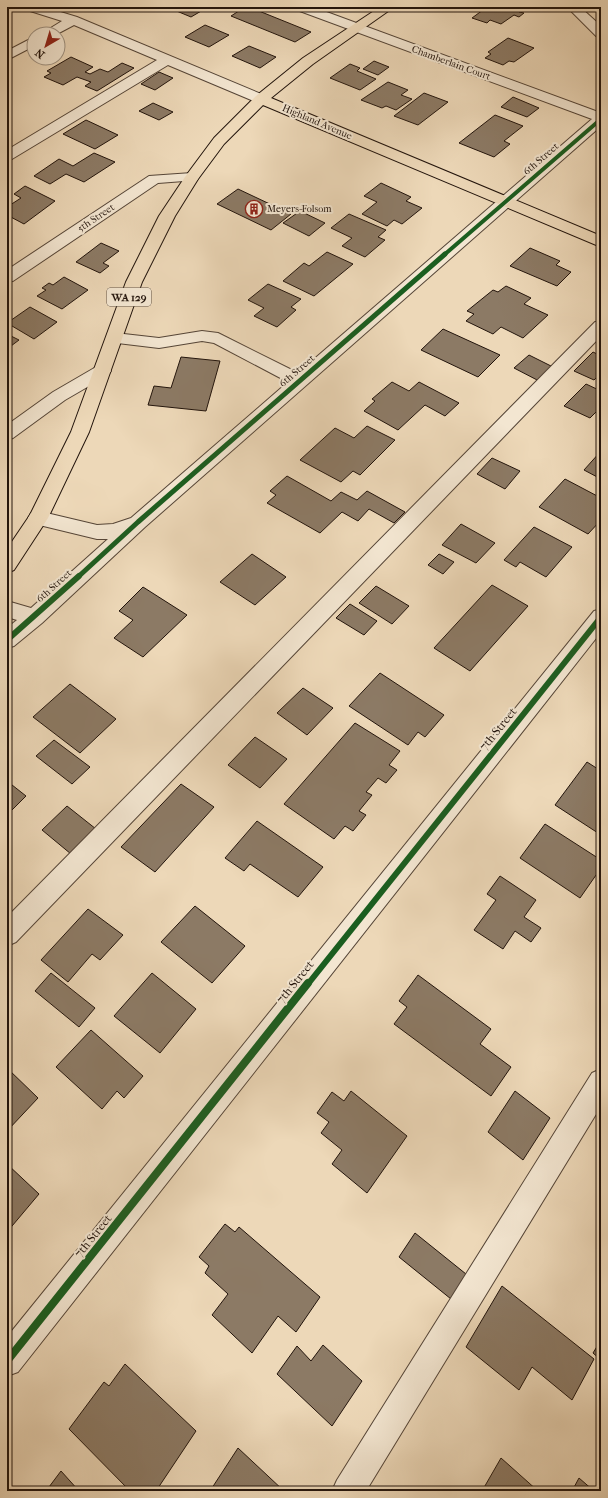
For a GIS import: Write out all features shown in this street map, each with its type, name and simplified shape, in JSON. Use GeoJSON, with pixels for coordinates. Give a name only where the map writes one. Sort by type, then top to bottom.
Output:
{"type":"FeatureCollection","features":[{"type":"Feature","properties":{"kind":"main road","name":"WA 129"},"geometry":{"type":"LineString","coordinates":[[7,565],[38,518],[80,432],[134,282],[167,216],[192,177],[219,141],[261,99],[308,61],[388,7]]}},
{"type":"Feature","properties":{"kind":"main road","name":"Highland Avenue"},"geometry":{"type":"LineString","coordinates":[[261,99],[601,242]]}},
{"type":"Feature","properties":{"kind":"street","name":"Highland Avenue"},"geometry":{"type":"LineString","coordinates":[[30,7],[72,20],[261,99]]}},
{"type":"Feature","properties":{"kind":"street","name":"Chamberlain Court"},"geometry":{"type":"LineString","coordinates":[[301,7],[601,119]]}},
{"type":"Feature","properties":{"kind":"street"},"geometry":{"type":"LineString","coordinates":[[573,7],[593,18],[601,33]]}},
{"type":"Feature","properties":{"kind":"street"},"geometry":{"type":"LineString","coordinates":[[61,26],[72,20]]}},
{"type":"Feature","properties":{"kind":"street"},"geometry":{"type":"LineString","coordinates":[[7,56],[26,45]]}},
{"type":"Feature","properties":{"kind":"street"},"geometry":{"type":"LineString","coordinates":[[7,156],[167,60]]}},
{"type":"Feature","properties":{"kind":"street","name":"6th Street"},"geometry":{"type":"LineString","coordinates":[[7,640],[35,617],[138,522],[601,119]]}},
{"type":"Feature","properties":{"kind":"street","name":"5th Street"},"geometry":{"type":"LineString","coordinates":[[7,277],[154,179],[192,177]]}},
{"type":"Feature","properties":{"kind":"street"},"geometry":{"type":"LineString","coordinates":[[7,934],[601,326]]}},
{"type":"Feature","properties":{"kind":"street"},"geometry":{"type":"LineString","coordinates":[[114,338],[159,343],[202,336],[218,338],[300,381]]}},
{"type":"Feature","properties":{"kind":"street"},"geometry":{"type":"LineString","coordinates":[[7,434],[59,396],[102,371]]}},
{"type":"Feature","properties":{"kind":"street","name":"6th Street"},"geometry":{"type":"LineString","coordinates":[[38,518],[97,532],[114,531],[138,522]]}},
{"type":"Feature","properties":{"kind":"street"},"geometry":{"type":"LineString","coordinates":[[7,610],[35,617]]}},
{"type":"Feature","properties":{"kind":"street","name":"7th Street"},"geometry":{"type":"LineString","coordinates":[[7,1361],[601,617]]}},
{"type":"Feature","properties":{"kind":"street"},"geometry":{"type":"LineString","coordinates":[[348,1491],[601,1082]]}},
{"type":"Feature","properties":{"kind":"building"},"geometry":{"type":"Polygon","coordinates":[[[167,7],[208,7],[191,17],[167,7]]]}},
{"type":"Feature","properties":{"kind":"building"},"geometry":{"type":"Polygon","coordinates":[[[245,7],[249,7],[311,32],[295,42],[231,16],[245,7]]]}},
{"type":"Feature","properties":{"kind":"building"},"geometry":{"type":"Polygon","coordinates":[[[487,7],[516,7],[522,9],[519,12],[524,13],[519,17],[514,15],[501,24],[490,20],[487,23],[472,18],[487,7]]]}},
{"type":"Feature","properties":{"kind":"building"},"geometry":{"type":"Polygon","coordinates":[[[205,25],[229,35],[209,47],[185,37],[205,25]]]}},
{"type":"Feature","properties":{"kind":"building"},"geometry":{"type":"Polygon","coordinates":[[[508,38],[534,48],[514,62],[509,61],[503,65],[485,58],[491,54],[488,52],[508,38]]]}},
{"type":"Feature","properties":{"kind":"building"},"geometry":{"type":"Polygon","coordinates":[[[249,46],[276,57],[260,68],[232,56],[249,46]]]}},
{"type":"Feature","properties":{"kind":"building"},"geometry":{"type":"Polygon","coordinates":[[[71,57],[93,67],[85,72],[90,74],[100,69],[108,72],[122,63],[134,68],[97,91],[85,86],[91,82],[77,77],[63,85],[44,77],[51,73],[47,71],[56,66],[66,66],[66,60],[71,57]]]}},
{"type":"Feature","properties":{"kind":"building"},"geometry":{"type":"Polygon","coordinates":[[[374,61],[389,67],[378,75],[363,69],[374,61]]]}},
{"type":"Feature","properties":{"kind":"building"},"geometry":{"type":"Polygon","coordinates":[[[350,64],[360,68],[357,71],[376,79],[360,90],[330,78],[350,64]]]}},
{"type":"Feature","properties":{"kind":"building"},"geometry":{"type":"Polygon","coordinates":[[[159,72],[173,78],[155,90],[141,84],[159,72]]]}},
{"type":"Feature","properties":{"kind":"building"},"geometry":{"type":"Polygon","coordinates":[[[388,82],[408,90],[401,95],[412,99],[396,110],[386,106],[382,108],[361,100],[388,82]]]}},
{"type":"Feature","properties":{"kind":"building"},"geometry":{"type":"Polygon","coordinates":[[[424,93],[448,102],[418,125],[394,116],[424,93]]]}},
{"type":"Feature","properties":{"kind":"building"},"geometry":{"type":"Polygon","coordinates":[[[513,97],[539,108],[527,117],[501,107],[513,97]]]}},
{"type":"Feature","properties":{"kind":"building"},"geometry":{"type":"Polygon","coordinates":[[[153,103],[173,112],[159,120],[139,111],[153,103]]]}},
{"type":"Feature","properties":{"kind":"building"},"geometry":{"type":"Polygon","coordinates":[[[495,115],[523,126],[504,141],[510,144],[494,157],[459,143],[495,115]]]}},
{"type":"Feature","properties":{"kind":"building"},"geometry":{"type":"Polygon","coordinates":[[[86,120],[118,135],[95,149],[63,134],[86,120]]]}},
{"type":"Feature","properties":{"kind":"building"},"geometry":{"type":"Polygon","coordinates":[[[94,153],[115,162],[84,182],[66,174],[50,184],[34,176],[59,159],[73,166],[94,153]]]}},
{"type":"Feature","properties":{"kind":"building"},"geometry":{"type":"Polygon","coordinates":[[[381,183],[411,197],[406,201],[422,208],[402,224],[394,220],[387,226],[362,214],[377,202],[364,196],[381,183]]]}},
{"type":"Feature","properties":{"kind":"building"},"geometry":{"type":"Polygon","coordinates":[[[25,186],[55,201],[24,224],[7,215],[7,207],[21,198],[14,194],[25,186]]]}},
{"type":"Feature","properties":{"kind":"building","name":"Meyers-Folsom"},"geometry":{"type":"Polygon","coordinates":[[[238,189],[291,214],[271,230],[217,204],[238,189]]]}},
{"type":"Feature","properties":{"kind":"building"},"geometry":{"type":"Polygon","coordinates":[[[300,211],[325,223],[309,236],[283,223],[300,211]]]}},
{"type":"Feature","properties":{"kind":"building"},"geometry":{"type":"Polygon","coordinates":[[[349,214],[386,230],[378,237],[385,240],[365,257],[342,246],[352,238],[331,228],[349,214]]]}},
{"type":"Feature","properties":{"kind":"building"},"geometry":{"type":"Polygon","coordinates":[[[101,243],[119,251],[103,263],[109,266],[100,273],[76,262],[101,243]]]}},
{"type":"Feature","properties":{"kind":"building"},"geometry":{"type":"Polygon","coordinates":[[[530,248],[560,261],[556,265],[571,272],[557,286],[510,266],[530,248]]]}},
{"type":"Feature","properties":{"kind":"building"},"geometry":{"type":"Polygon","coordinates":[[[327,252],[353,264],[314,296],[283,281],[304,263],[309,266],[327,252]]]}},
{"type":"Feature","properties":{"kind":"building"},"geometry":{"type":"Polygon","coordinates":[[[64,277],[88,290],[62,309],[37,296],[46,290],[42,288],[49,283],[53,285],[64,277]]]}},
{"type":"Feature","properties":{"kind":"building"},"geometry":{"type":"Polygon","coordinates":[[[268,284],[301,299],[291,307],[296,310],[277,327],[254,316],[264,308],[248,300],[268,284]]]}},
{"type":"Feature","properties":{"kind":"building"},"geometry":{"type":"Polygon","coordinates":[[[506,286],[531,298],[524,304],[548,315],[523,338],[501,327],[493,334],[466,321],[474,314],[467,311],[493,290],[498,292],[506,286]]]}},
{"type":"Feature","properties":{"kind":"building"},"geometry":{"type":"Polygon","coordinates":[[[30,307],[57,322],[34,339],[7,323],[30,307]]]}},
{"type":"Feature","properties":{"kind":"building"},"geometry":{"type":"Polygon","coordinates":[[[443,329],[500,355],[478,377],[421,350],[443,329]]]}},
{"type":"Feature","properties":{"kind":"building"},"geometry":{"type":"Polygon","coordinates":[[[7,334],[19,340],[7,349],[7,334]]]}},
{"type":"Feature","properties":{"kind":"building"},"geometry":{"type":"Polygon","coordinates":[[[593,352],[601,356],[601,373],[594,380],[574,371],[593,352]]]}},
{"type":"Feature","properties":{"kind":"building"},"geometry":{"type":"Polygon","coordinates":[[[529,355],[555,368],[541,382],[514,368],[529,355]]]}},
{"type":"Feature","properties":{"kind":"building"},"geometry":{"type":"Polygon","coordinates":[[[181,357],[220,361],[206,411],[148,405],[154,386],[171,388],[181,357]]]}},
{"type":"Feature","properties":{"kind":"building"},"geometry":{"type":"Polygon","coordinates":[[[392,382],[409,391],[419,382],[459,403],[445,416],[425,405],[398,430],[364,411],[375,401],[372,399],[392,382]]]}},
{"type":"Feature","properties":{"kind":"building"},"geometry":{"type":"Polygon","coordinates":[[[586,384],[601,391],[601,407],[590,418],[564,406],[586,384]]]}},
{"type":"Feature","properties":{"kind":"building"},"geometry":{"type":"Polygon","coordinates":[[[367,426],[395,440],[360,475],[353,471],[341,482],[300,460],[335,428],[354,438],[367,426]]]}},
{"type":"Feature","properties":{"kind":"building"},"geometry":{"type":"Polygon","coordinates":[[[601,451],[601,479],[584,470],[601,451]]]}},
{"type":"Feature","properties":{"kind":"building"},"geometry":{"type":"Polygon","coordinates":[[[492,458],[520,471],[505,489],[477,474],[492,458]]]}},
{"type":"Feature","properties":{"kind":"building"},"geometry":{"type":"Polygon","coordinates":[[[287,476],[331,501],[341,492],[357,500],[367,491],[405,512],[394,523],[369,509],[358,521],[342,512],[320,533],[267,503],[276,495],[270,491],[287,476]]]}},
{"type":"Feature","properties":{"kind":"building"},"geometry":{"type":"Polygon","coordinates":[[[565,479],[601,498],[601,520],[588,534],[539,507],[565,479]]]}},
{"type":"Feature","properties":{"kind":"building"},"geometry":{"type":"Polygon","coordinates":[[[461,524],[495,543],[476,563],[442,545],[461,524]]]}},
{"type":"Feature","properties":{"kind":"building"},"geometry":{"type":"Polygon","coordinates":[[[534,527],[572,547],[546,577],[520,562],[516,567],[504,560],[534,527]]]}},
{"type":"Feature","properties":{"kind":"building"},"geometry":{"type":"Polygon","coordinates":[[[252,554],[286,577],[255,605],[220,582],[252,554]]]}},
{"type":"Feature","properties":{"kind":"building"},"geometry":{"type":"Polygon","coordinates":[[[439,554],[454,562],[443,574],[428,565],[439,554]]]}},
{"type":"Feature","properties":{"kind":"building"},"geometry":{"type":"Polygon","coordinates":[[[492,585],[528,606],[470,671],[434,648],[492,585]]]}},
{"type":"Feature","properties":{"kind":"building"},"geometry":{"type":"Polygon","coordinates":[[[376,586],[409,606],[392,624],[359,603],[376,586]]]}},
{"type":"Feature","properties":{"kind":"building"},"geometry":{"type":"Polygon","coordinates":[[[143,587],[187,615],[143,657],[114,638],[133,620],[119,611],[143,587]]]}},
{"type":"Feature","properties":{"kind":"building"},"geometry":{"type":"Polygon","coordinates":[[[350,604],[377,621],[364,635],[336,618],[350,604]]]}},
{"type":"Feature","properties":{"kind":"building"},"geometry":{"type":"Polygon","coordinates":[[[380,673],[444,715],[425,737],[418,732],[408,745],[349,706],[380,673]]]}},
{"type":"Feature","properties":{"kind":"building"},"geometry":{"type":"Polygon","coordinates":[[[70,684],[116,719],[80,753],[33,717],[70,684]]]}},
{"type":"Feature","properties":{"kind":"building"},"geometry":{"type":"Polygon","coordinates":[[[303,688],[333,708],[307,735],[277,713],[303,688]]]}},
{"type":"Feature","properties":{"kind":"building"},"geometry":{"type":"Polygon","coordinates":[[[355,723],[400,751],[389,765],[397,770],[386,783],[378,778],[366,792],[372,795],[359,811],[366,815],[353,831],[345,826],[334,839],[284,804],[355,723]]]}},
{"type":"Feature","properties":{"kind":"building"},"geometry":{"type":"Polygon","coordinates":[[[255,737],[287,759],[260,788],[228,765],[255,737]]]}},
{"type":"Feature","properties":{"kind":"building"},"geometry":{"type":"Polygon","coordinates":[[[54,740],[90,767],[72,784],[36,756],[54,740]]]}},
{"type":"Feature","properties":{"kind":"building"},"geometry":{"type":"Polygon","coordinates":[[[587,762],[601,771],[601,829],[598,833],[555,805],[587,762]]]}},
{"type":"Feature","properties":{"kind":"building"},"geometry":{"type":"Polygon","coordinates":[[[7,781],[26,796],[7,815],[7,781]]]}},
{"type":"Feature","properties":{"kind":"building"},"geometry":{"type":"Polygon","coordinates":[[[181,784],[214,807],[155,872],[121,847],[181,784]]]}},
{"type":"Feature","properties":{"kind":"building"},"geometry":{"type":"Polygon","coordinates":[[[67,806],[96,829],[71,854],[42,830],[67,806]]]}},
{"type":"Feature","properties":{"kind":"building"},"geometry":{"type":"Polygon","coordinates":[[[257,821],[323,867],[298,897],[250,864],[244,871],[225,858],[257,821]]]}},
{"type":"Feature","properties":{"kind":"building"},"geometry":{"type":"Polygon","coordinates":[[[545,824],[601,860],[601,868],[580,898],[520,858],[545,824]]]}},
{"type":"Feature","properties":{"kind":"building"},"geometry":{"type":"Polygon","coordinates":[[[500,876],[536,900],[524,917],[541,928],[531,942],[515,931],[503,949],[474,930],[496,900],[487,894],[500,876]]]}},
{"type":"Feature","properties":{"kind":"building"},"geometry":{"type":"Polygon","coordinates":[[[195,906],[245,946],[212,983],[161,942],[195,906]]]}},
{"type":"Feature","properties":{"kind":"building"},"geometry":{"type":"Polygon","coordinates":[[[88,909],[123,935],[100,960],[92,954],[68,982],[41,960],[88,909]]]}},
{"type":"Feature","properties":{"kind":"building"},"geometry":{"type":"Polygon","coordinates":[[[51,973],[95,1008],[79,1027],[35,991],[51,973]]]}},
{"type":"Feature","properties":{"kind":"building"},"geometry":{"type":"Polygon","coordinates":[[[152,973],[196,1009],[160,1053],[114,1016],[152,973]]]}},
{"type":"Feature","properties":{"kind":"building"},"geometry":{"type":"Polygon","coordinates":[[[418,975],[491,1029],[480,1044],[511,1067],[491,1096],[394,1024],[407,1007],[399,1001],[418,975]]]}},
{"type":"Feature","properties":{"kind":"building"},"geometry":{"type":"Polygon","coordinates":[[[91,1030],[143,1076],[124,1098],[117,1091],[102,1109],[56,1067],[91,1030]]]}},
{"type":"Feature","properties":{"kind":"building"},"geometry":{"type":"Polygon","coordinates":[[[7,1068],[38,1098],[7,1131],[7,1068]]]}},
{"type":"Feature","properties":{"kind":"building"},"geometry":{"type":"Polygon","coordinates":[[[351,1091],[407,1136],[367,1193],[332,1164],[342,1150],[321,1133],[329,1122],[317,1113],[332,1092],[344,1101],[351,1091]]]}},
{"type":"Feature","properties":{"kind":"building"},"geometry":{"type":"Polygon","coordinates":[[[515,1091],[550,1118],[523,1160],[488,1132],[515,1091]]]}},
{"type":"Feature","properties":{"kind":"building"},"geometry":{"type":"Polygon","coordinates":[[[7,1164],[39,1194],[7,1232],[7,1164]]]}},
{"type":"Feature","properties":{"kind":"building"},"geometry":{"type":"Polygon","coordinates":[[[225,1224],[235,1232],[239,1227],[320,1297],[296,1332],[278,1316],[252,1353],[212,1315],[228,1294],[205,1273],[209,1266],[199,1257],[225,1224]]]}},
{"type":"Feature","properties":{"kind":"building"},"geometry":{"type":"Polygon","coordinates":[[[415,1233],[466,1274],[451,1299],[399,1257],[415,1233]]]}},
{"type":"Feature","properties":{"kind":"building"},"geometry":{"type":"Polygon","coordinates":[[[502,1286],[594,1359],[572,1400],[532,1367],[519,1390],[466,1347],[502,1286]]]}},
{"type":"Feature","properties":{"kind":"building"},"geometry":{"type":"Polygon","coordinates":[[[601,1340],[601,1360],[593,1353],[601,1340]]]}},
{"type":"Feature","properties":{"kind":"building"},"geometry":{"type":"Polygon","coordinates":[[[323,1345],[362,1381],[332,1426],[277,1374],[297,1346],[311,1361],[323,1345]]]}},
{"type":"Feature","properties":{"kind":"building"},"geometry":{"type":"Polygon","coordinates":[[[125,1364],[196,1431],[156,1491],[130,1491],[69,1429],[104,1382],[109,1386],[125,1364]]]}},
{"type":"Feature","properties":{"kind":"building"},"geometry":{"type":"Polygon","coordinates":[[[238,1448],[284,1491],[210,1491],[238,1448]]]}},
{"type":"Feature","properties":{"kind":"building"},"geometry":{"type":"Polygon","coordinates":[[[501,1458],[538,1491],[482,1491],[501,1458]]]}},
{"type":"Feature","properties":{"kind":"building"},"geometry":{"type":"Polygon","coordinates":[[[61,1471],[79,1491],[46,1491],[61,1471]]]}},
{"type":"Feature","properties":{"kind":"building"},"geometry":{"type":"Polygon","coordinates":[[[579,1478],[594,1491],[572,1491],[579,1478]]]}},
{"type":"Feature","properties":{"kind":"cycle path"},"geometry":{"type":"LineString","coordinates":[[7,640],[35,617],[138,522],[601,119]]}},
{"type":"Feature","properties":{"kind":"cycle path"},"geometry":{"type":"LineString","coordinates":[[7,1361],[601,617]]}},
{"type":"Feature","properties":{"kind":"place","name":"Meyers-Folsom"},"geometry":{"type":"Point","coordinates":[254,209]}}]}
